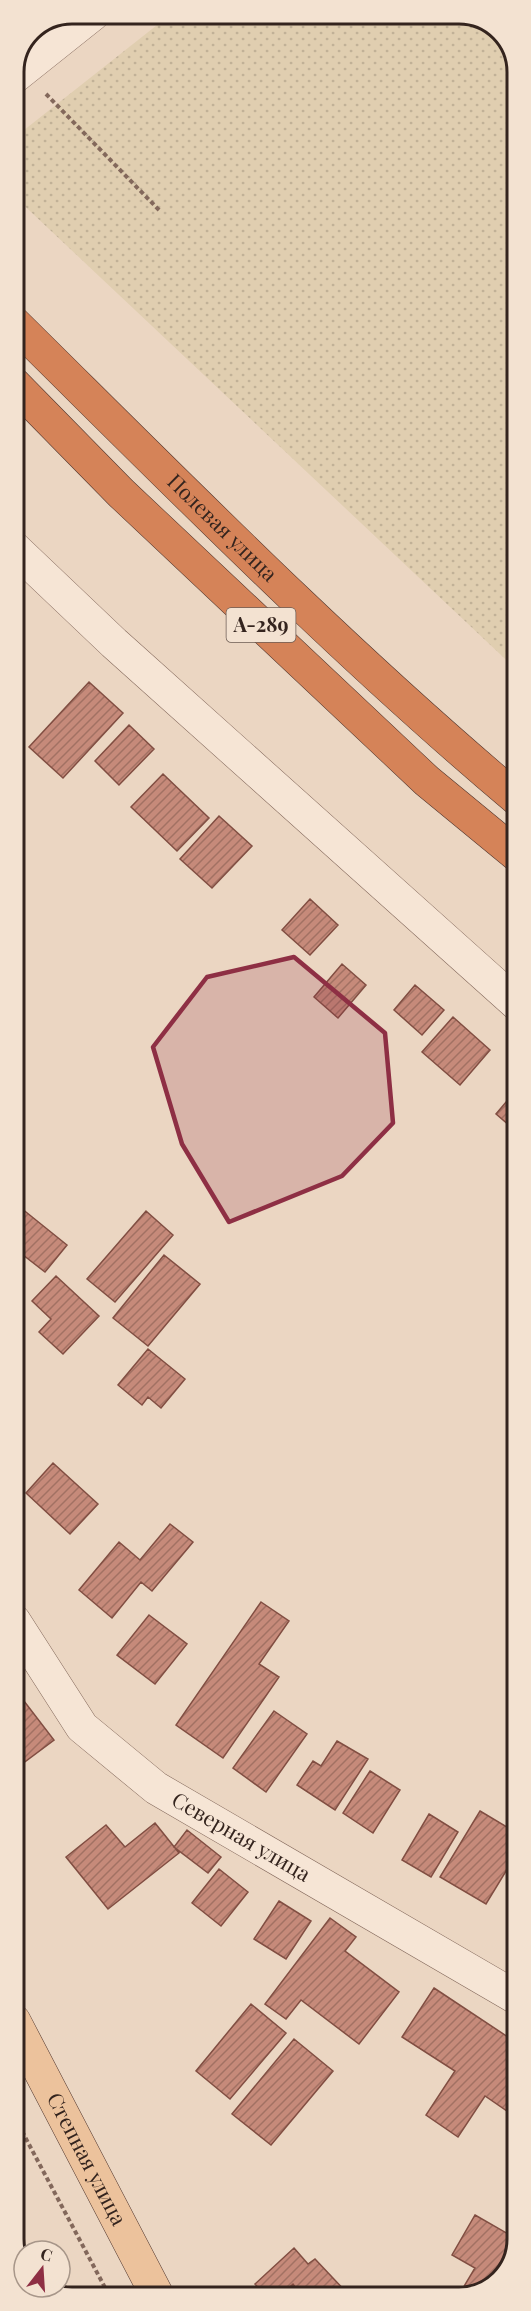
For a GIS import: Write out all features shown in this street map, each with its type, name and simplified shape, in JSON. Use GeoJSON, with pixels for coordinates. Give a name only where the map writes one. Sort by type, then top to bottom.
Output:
{"type":"FeatureCollection","features":[{"type":"Feature","properties":{"kind":"highway","name":"Полевая улица"},"geometry":{"type":"LineString","coordinates":[[24,333],[295,600],[507,790]]}},
{"type":"Feature","properties":{"kind":"highway","name":"Полевая улица"},"geometry":{"type":"LineString","coordinates":[[24,394],[120,493],[401,757],[507,847]]}},
{"type":"Feature","properties":{"kind":"main road","name":"Степная улица"},"geometry":{"type":"LineString","coordinates":[[24,2040],[153,2287]]}},
{"type":"Feature","properties":{"kind":"street"},"geometry":{"type":"LineString","coordinates":[[24,69],[80,24]]}},
{"type":"Feature","properties":{"kind":"street"},"geometry":{"type":"LineString","coordinates":[[24,557],[123,651],[507,995]]}},
{"type":"Feature","properties":{"kind":"street","name":"Северная улица"},"geometry":{"type":"LineString","coordinates":[[24,1637],[82,1727],[156,1788],[507,1992]]}},
{"type":"Feature","properties":{"kind":"path"},"geometry":{"type":"LineString","coordinates":[[24,80],[161,212]]}},
{"type":"Feature","properties":{"kind":"path"},"geometry":{"type":"LineString","coordinates":[[24,2135],[105,2287]]}},
{"type":"Feature","properties":{"kind":"highlighted area"},"geometry":{"type":"Polygon","coordinates":[[[294,957],[385,1033],[393,1123],[342,1176],[229,1222],[182,1144],[153,1047],[207,977],[294,957]]]}},
{"type":"Feature","properties":{"kind":"shaded area"},"geometry":{"type":"Polygon","coordinates":[[[158,24],[462,24],[477,28],[491,36],[501,48],[507,72],[507,661],[24,205],[24,130],[158,24]]]}},
{"type":"Feature","properties":{"kind":"building"},"geometry":{"type":"Polygon","coordinates":[[[89,682],[123,713],[63,778],[29,747],[89,682]]]}},
{"type":"Feature","properties":{"kind":"building"},"geometry":{"type":"Polygon","coordinates":[[[129,725],[154,749],[119,785],[95,761],[129,725]]]}},
{"type":"Feature","properties":{"kind":"building"},"geometry":{"type":"Polygon","coordinates":[[[163,774],[209,818],[177,851],[131,807],[163,774]]]}},
{"type":"Feature","properties":{"kind":"building"},"geometry":{"type":"Polygon","coordinates":[[[219,816],[252,846],[212,888],[180,859],[219,816]]]}},
{"type":"Feature","properties":{"kind":"building"},"geometry":{"type":"Polygon","coordinates":[[[310,899],[338,925],[310,955],[282,930],[310,899]]]}},
{"type":"Feature","properties":{"kind":"building"},"geometry":{"type":"Polygon","coordinates":[[[342,964],[366,985],[338,1018],[314,997],[342,964]]]}},
{"type":"Feature","properties":{"kind":"building"},"geometry":{"type":"Polygon","coordinates":[[[415,985],[444,1010],[422,1035],[394,1010],[415,985]]]}},
{"type":"Feature","properties":{"kind":"building"},"geometry":{"type":"Polygon","coordinates":[[[453,1017],[490,1050],[460,1085],[422,1052],[453,1017]]]}},
{"type":"Feature","properties":{"kind":"building"},"geometry":{"type":"Polygon","coordinates":[[[507,1101],[507,1123],[496,1114],[507,1101]]]}},
{"type":"Feature","properties":{"kind":"building"},"geometry":{"type":"Polygon","coordinates":[[[24,1210],[67,1245],[45,1272],[24,1256],[24,1210]]]}},
{"type":"Feature","properties":{"kind":"building"},"geometry":{"type":"Polygon","coordinates":[[[146,1211],[173,1235],[115,1302],[87,1279],[146,1211]]]}},
{"type":"Feature","properties":{"kind":"building"},"geometry":{"type":"Polygon","coordinates":[[[164,1255],[200,1284],[148,1346],[113,1318],[164,1255]]]}},
{"type":"Feature","properties":{"kind":"building"},"geometry":{"type":"Polygon","coordinates":[[[56,1276],[99,1316],[63,1354],[39,1332],[51,1319],[32,1301],[56,1276]]]}},
{"type":"Feature","properties":{"kind":"building"},"geometry":{"type":"Polygon","coordinates":[[[148,1349],[185,1379],[161,1408],[148,1397],[142,1405],[118,1385],[148,1349]]]}},
{"type":"Feature","properties":{"kind":"building"},"geometry":{"type":"Polygon","coordinates":[[[53,1463],[98,1504],[70,1534],[26,1493],[53,1463]]]}},
{"type":"Feature","properties":{"kind":"building"},"geometry":{"type":"Polygon","coordinates":[[[170,1524],[193,1542],[152,1591],[141,1582],[112,1618],[79,1590],[119,1542],[140,1560],[170,1524]]]}},
{"type":"Feature","properties":{"kind":"building"},"geometry":{"type":"Polygon","coordinates":[[[261,1602],[289,1621],[259,1664],[279,1677],[223,1758],[176,1725],[261,1602]]]}},
{"type":"Feature","properties":{"kind":"building"},"geometry":{"type":"Polygon","coordinates":[[[149,1615],[187,1644],[155,1684],[117,1655],[149,1615]]]}},
{"type":"Feature","properties":{"kind":"building"},"geometry":{"type":"Polygon","coordinates":[[[24,1701],[54,1740],[24,1762],[24,1701]]]}},
{"type":"Feature","properties":{"kind":"building"},"geometry":{"type":"Polygon","coordinates":[[[274,1711],[307,1734],[266,1792],[233,1768],[274,1711]]]}},
{"type":"Feature","properties":{"kind":"building"},"geometry":{"type":"Polygon","coordinates":[[[337,1741],[368,1759],[335,1810],[297,1785],[313,1761],[321,1766],[337,1741]]]}},
{"type":"Feature","properties":{"kind":"building"},"geometry":{"type":"Polygon","coordinates":[[[370,1771],[400,1790],[373,1833],[343,1813],[370,1771]]]}},
{"type":"Feature","properties":{"kind":"building"},"geometry":{"type":"Polygon","coordinates":[[[480,1811],[507,1827],[507,1869],[486,1904],[440,1877],[480,1811]]]}},
{"type":"Feature","properties":{"kind":"building"},"geometry":{"type":"Polygon","coordinates":[[[429,1814],[458,1832],[431,1877],[402,1860],[429,1814]]]}},
{"type":"Feature","properties":{"kind":"building"},"geometry":{"type":"Polygon","coordinates":[[[155,1823],[179,1853],[108,1909],[66,1857],[106,1825],[125,1847],[155,1823]]]}},
{"type":"Feature","properties":{"kind":"building"},"geometry":{"type":"Polygon","coordinates":[[[187,1830],[221,1857],[208,1873],[174,1847],[187,1830]]]}},
{"type":"Feature","properties":{"kind":"building"},"geometry":{"type":"Polygon","coordinates":[[[219,1869],[248,1892],[221,1926],[192,1903],[219,1869]]]}},
{"type":"Feature","properties":{"kind":"building"},"geometry":{"type":"Polygon","coordinates":[[[279,1901],[311,1921],[286,1959],[254,1939],[279,1901]]]}},
{"type":"Feature","properties":{"kind":"building"},"geometry":{"type":"Polygon","coordinates":[[[330,1918],[356,1937],[345,1951],[399,1992],[359,2044],[301,2000],[286,2019],[265,2004],[330,1918]]]}},
{"type":"Feature","properties":{"kind":"building"},"geometry":{"type":"Polygon","coordinates":[[[434,1988],[507,2036],[507,2111],[485,2096],[458,2137],[426,2115],[455,2071],[402,2037],[434,1988]]]}},
{"type":"Feature","properties":{"kind":"building"},"geometry":{"type":"Polygon","coordinates":[[[251,2004],[286,2033],[230,2099],[196,2071],[251,2004]]]}},
{"type":"Feature","properties":{"kind":"building"},"geometry":{"type":"Polygon","coordinates":[[[294,2039],[333,2071],[271,2145],[232,2114],[294,2039]]]}},
{"type":"Feature","properties":{"kind":"building"},"geometry":{"type":"Polygon","coordinates":[[[475,2215],[507,2233],[506,2248],[499,2266],[483,2281],[464,2286],[475,2268],[452,2255],[475,2215]]]}},
{"type":"Feature","properties":{"kind":"building"},"geometry":{"type":"Polygon","coordinates":[[[294,2248],[308,2264],[315,2259],[341,2287],[295,2287],[293,2284],[290,2287],[258,2287],[255,2284],[294,2248]]]}}]}
